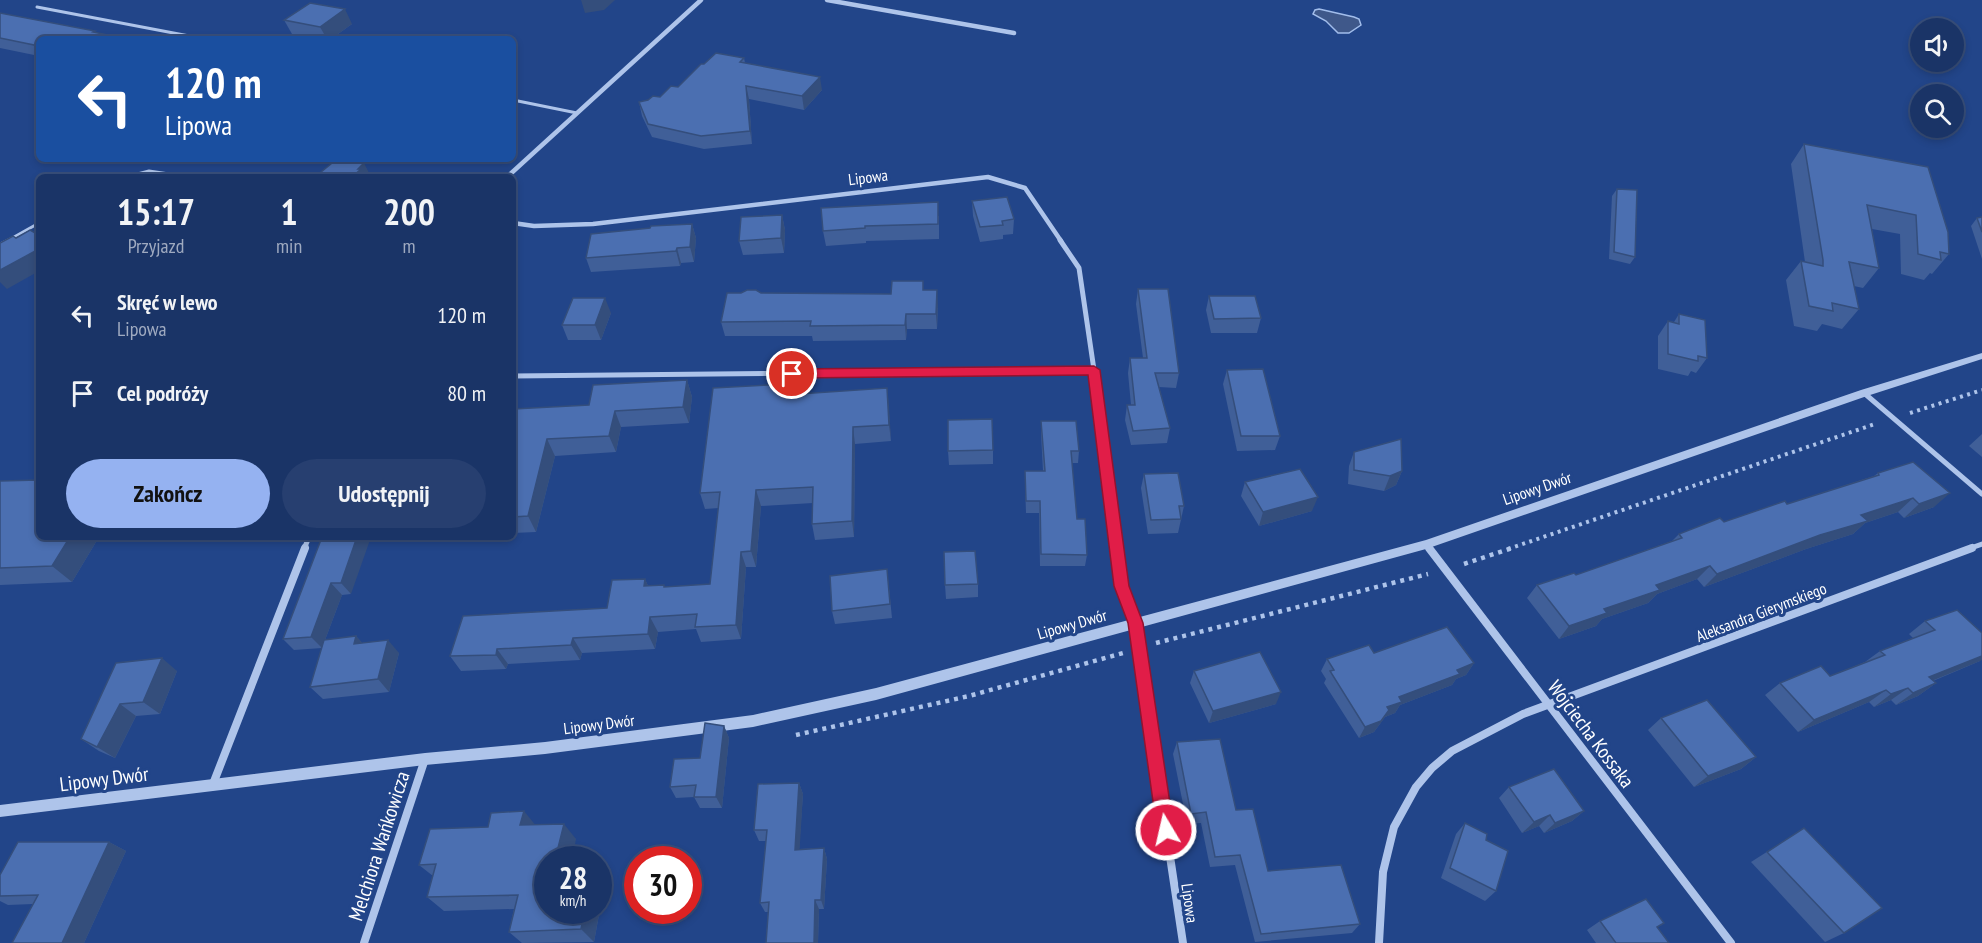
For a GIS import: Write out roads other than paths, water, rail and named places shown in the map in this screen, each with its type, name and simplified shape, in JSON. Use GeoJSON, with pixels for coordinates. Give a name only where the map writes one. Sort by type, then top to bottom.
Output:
{"type":"FeatureCollection","features":[{"type":"Feature","properties":{"kind":"street"},"geometry":{"type":"LineString","coordinates":[[510,174],[701,0]]}},
{"type":"Feature","properties":{"kind":"street"},"geometry":{"type":"LineString","coordinates":[[826,0],[1014,33]]}},
{"type":"Feature","properties":{"kind":"street","name":"Lipowa"},"geometry":{"type":"LineString","coordinates":[[516,223],[534,226],[593,224],[988,177],[1025,188],[1079,268],[1121,586],[1135,623],[1183,943]]}},
{"type":"Feature","properties":{"kind":"street","name":"Lipowy Dwór"},"geometry":{"type":"LineString","coordinates":[[0,811],[424,759],[545,748],[753,721],[887,691],[1426,544],[1864,393],[1982,356]]}},
{"type":"Feature","properties":{"kind":"street"},"geometry":{"type":"LineString","coordinates":[[516,376],[1094,370]]}},
{"type":"Feature","properties":{"kind":"street"},"geometry":{"type":"LineString","coordinates":[[1864,393],[1982,494]]}},
{"type":"Feature","properties":{"kind":"street"},"geometry":{"type":"LineString","coordinates":[[212,785],[308,540]]}},
{"type":"Feature","properties":{"kind":"street","name":"Wojciecha Kossaka"},"geometry":{"type":"LineString","coordinates":[[1426,544],[1731,943]]}},
{"type":"Feature","properties":{"kind":"street","name":"Aleksandra Gierymskiego"},"geometry":{"type":"LineString","coordinates":[[1379,943],[1379,901],[1387,841],[1406,800],[1433,767],[1475,737],[1523,714],[1982,544]]}},
{"type":"Feature","properties":{"kind":"street","name":"Melchiora Wańkowicza"},"geometry":{"type":"LineString","coordinates":[[364,943],[424,759]]}},
{"type":"Feature","properties":{"kind":"lane"},"geometry":{"type":"LineString","coordinates":[[37,7],[190,36]]}},
{"type":"Feature","properties":{"kind":"lane"},"geometry":{"type":"LineString","coordinates":[[516,101],[578,113]]}},
{"type":"Feature","properties":{"kind":"lane"},"geometry":{"type":"LineString","coordinates":[[133,174],[158,170],[176,174]]}},
{"type":"Feature","properties":{"kind":"lane"},"geometry":{"type":"LineString","coordinates":[[0,245],[36,225]]}},
{"type":"Feature","properties":{"kind":"water"},"geometry":{"type":"Polygon","coordinates":[[[1319,9],[1354,17],[1359,19],[1361,25],[1349,33],[1338,33],[1326,21],[1313,14],[1319,9]]]}}]}
